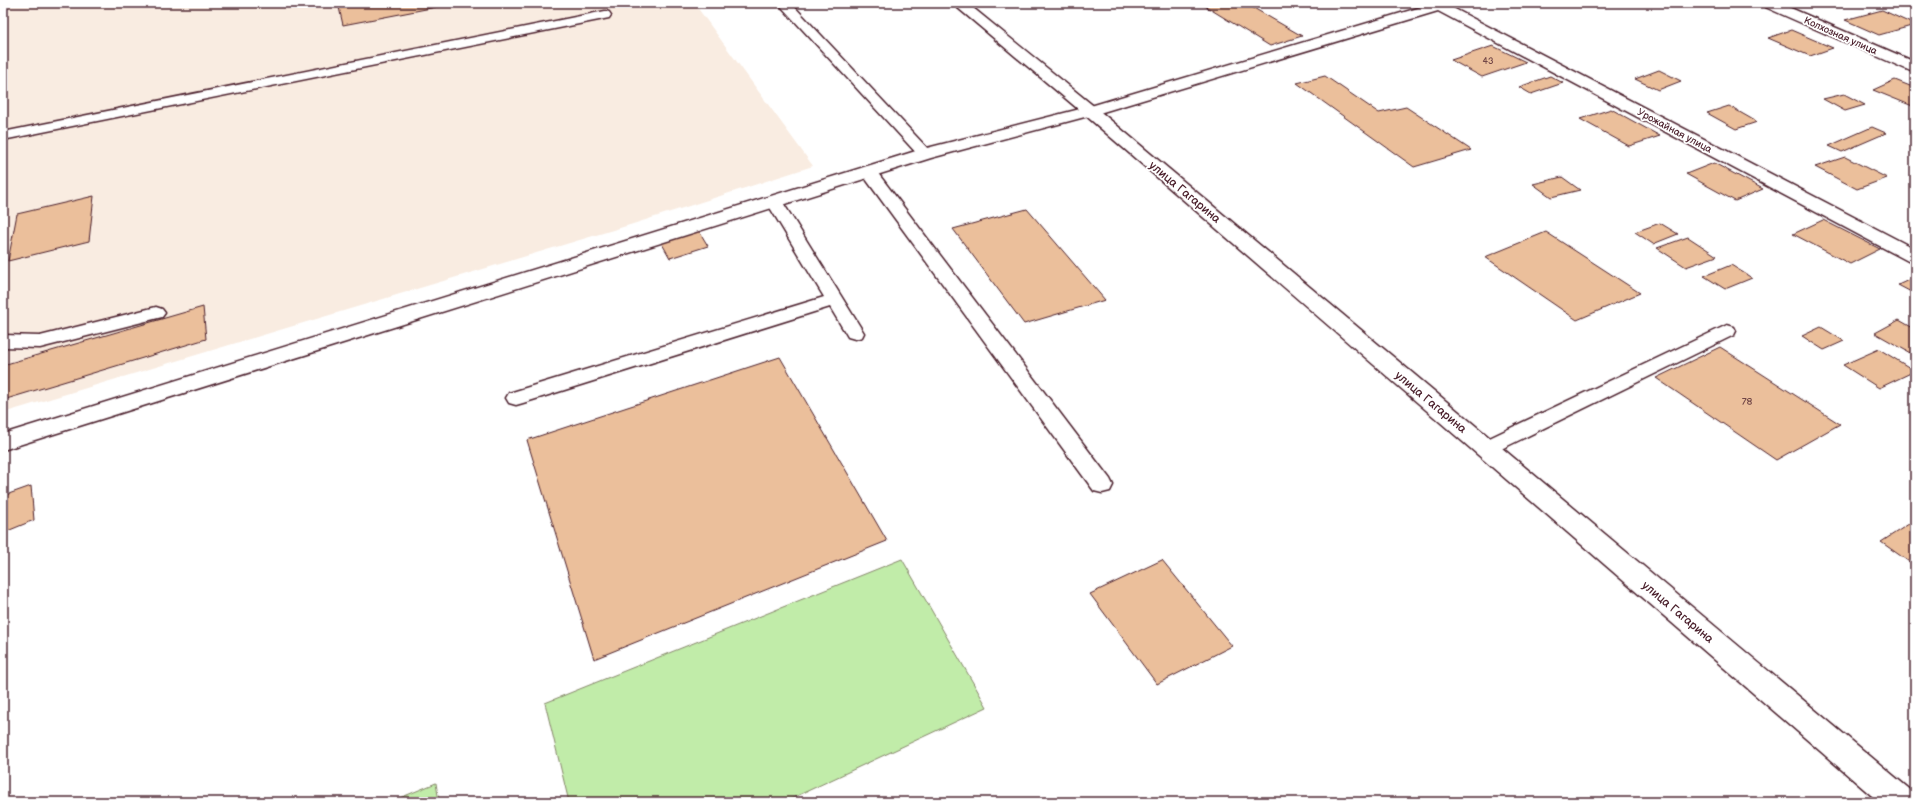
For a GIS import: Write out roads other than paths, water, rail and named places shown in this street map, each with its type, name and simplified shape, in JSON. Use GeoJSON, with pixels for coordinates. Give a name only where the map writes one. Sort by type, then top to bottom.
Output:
{"type":"FeatureCollection","features":[{"type":"Feature","properties":{"kind":"street","name":"улица Гагарина"},"geometry":{"type":"LineString","coordinates":[[959,3],[1090,111],[1902,802]]}},
{"type":"Feature","properties":{"kind":"street","name":"Колхозная улица"},"geometry":{"type":"LineString","coordinates":[[1768,3],[1915,68]]}},
{"type":"Feature","properties":{"kind":"street"},"geometry":{"type":"LineString","coordinates":[[3,442],[868,171],[925,154],[1090,111],[1440,4]]}},
{"type":"Feature","properties":{"kind":"street","name":"Урожайная улица"},"geometry":{"type":"LineString","coordinates":[[1440,4],[1915,257]]}},
{"type":"Feature","properties":{"kind":"lane"},"geometry":{"type":"LineString","coordinates":[[784,3],[925,154]]}},
{"type":"Feature","properties":{"kind":"lane"},"geometry":{"type":"LineString","coordinates":[[3,136],[605,15]]}},
{"type":"Feature","properties":{"kind":"lane"},"geometry":{"type":"LineString","coordinates":[[868,171],[1102,484]]}},
{"type":"Feature","properties":{"kind":"lane"},"geometry":{"type":"LineString","coordinates":[[774,201],[855,333]]}},
{"type":"Feature","properties":{"kind":"lane"},"geometry":{"type":"LineString","coordinates":[[516,398],[834,300]]}},
{"type":"Feature","properties":{"kind":"lane"},"geometry":{"type":"LineString","coordinates":[[3,341],[40,342],[156,313]]}},
{"type":"Feature","properties":{"kind":"lane"},"geometry":{"type":"LineString","coordinates":[[1486,448],[1727,331]]}}]}
